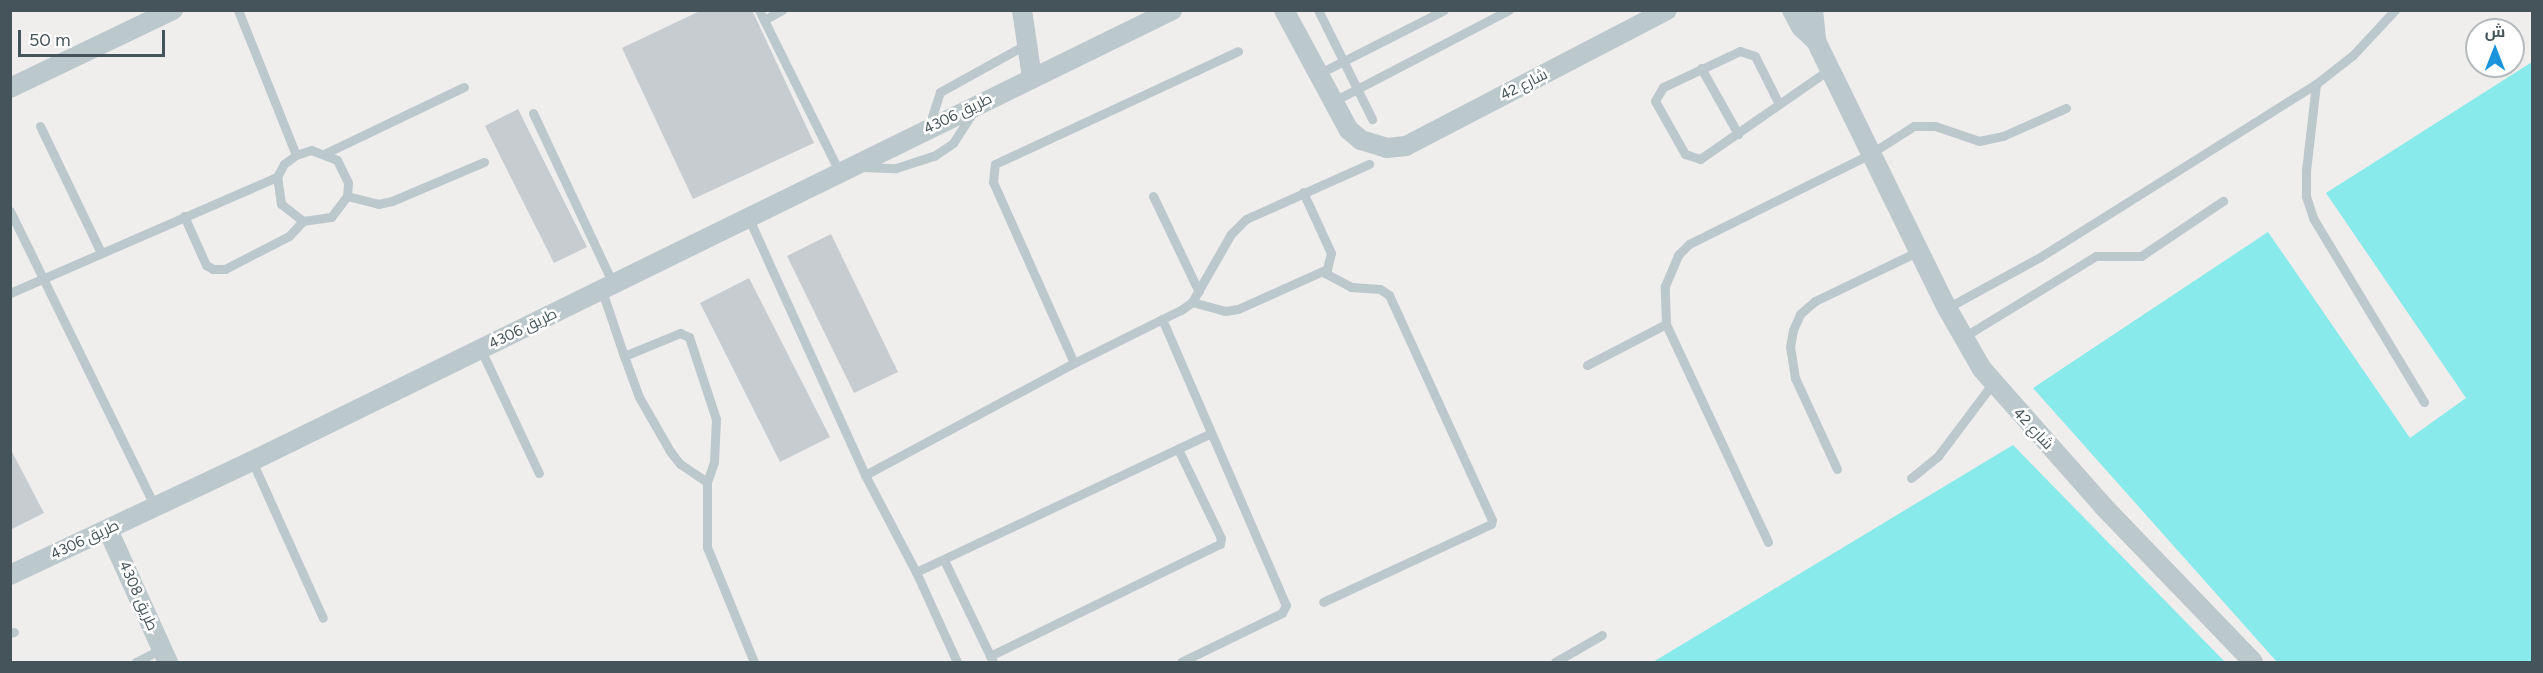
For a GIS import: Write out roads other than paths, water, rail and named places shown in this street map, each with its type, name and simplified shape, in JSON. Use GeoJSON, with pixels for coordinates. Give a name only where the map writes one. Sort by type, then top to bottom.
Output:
{"type":"FeatureCollection","features":[{"type":"Feature","properties":{"kind":"street"},"geometry":{"type":"LineString","coordinates":[[1022,10],[1032,78]]}},
{"type":"Feature","properties":{"kind":"street","name":"طريق 4306"},"geometry":{"type":"LineString","coordinates":[[10,575],[481,350],[1172,10]]}},
{"type":"Feature","properties":{"kind":"street","name":"شارع 42"},"geometry":{"type":"LineString","coordinates":[[1373,156],[1406,146],[1667,10]]}},
{"type":"Feature","properties":{"kind":"street","name":"شارع 42"},"geometry":{"type":"LineString","coordinates":[[1792,10],[1801,27],[1816,40]]}},
{"type":"Feature","properties":{"kind":"street","name":"شارع 42"},"geometry":{"type":"LineString","coordinates":[[1813,10],[1816,40],[1962,338],[1993,383],[2103,506],[2253,663]]}},
{"type":"Feature","properties":{"kind":"street"},"geometry":{"type":"LineString","coordinates":[[10,88],[166,12]]}},
{"type":"Feature","properties":{"kind":"street"},"geometry":{"type":"LineString","coordinates":[[1280,13],[1349,130],[1373,156]]}},
{"type":"Feature","properties":{"kind":"street","name":"طريق 4308"},"geometry":{"type":"LineString","coordinates":[[108,530],[165,656]]}},
{"type":"Feature","properties":{"kind":"lane"},"geometry":{"type":"LineString","coordinates":[[238,10],[296,155]]}},
{"type":"Feature","properties":{"kind":"lane"},"geometry":{"type":"LineString","coordinates":[[759,10],[847,170],[896,168],[934,156],[953,143],[979,104]]}},
{"type":"Feature","properties":{"kind":"lane"},"geometry":{"type":"LineString","coordinates":[[764,20],[782,10]]}},
{"type":"Feature","properties":{"kind":"lane"},"geometry":{"type":"LineString","coordinates":[[1318,10],[1372,119]]}},
{"type":"Feature","properties":{"kind":"lane"},"geometry":{"type":"LineString","coordinates":[[1316,75],[1444,10]]}},
{"type":"Feature","properties":{"kind":"lane"},"geometry":{"type":"LineString","coordinates":[[1331,102],[1509,10]]}},
{"type":"Feature","properties":{"kind":"lane"},"geometry":{"type":"LineString","coordinates":[[1947,308],[2040,257],[2316,84],[2353,55],[2396,10]]}},
{"type":"Feature","properties":{"kind":"lane"},"geometry":{"type":"LineString","coordinates":[[928,129],[940,92],[1027,44]]}},
{"type":"Feature","properties":{"kind":"lane"},"geometry":{"type":"LineString","coordinates":[[1074,363],[993,182],[995,164],[1238,51]]}},
{"type":"Feature","properties":{"kind":"lane"},"geometry":{"type":"LineString","coordinates":[[1778,102],[1750,53],[1735,52],[1663,87],[1656,96],[1657,108],[1685,154],[1693,158],[1708,156],[1778,102],[1830,69]]}},
{"type":"Feature","properties":{"kind":"lane"},"geometry":{"type":"LineString","coordinates":[[1701,68],[1738,134]]}},
{"type":"Feature","properties":{"kind":"lane"},"geometry":{"type":"LineString","coordinates":[[2316,84],[2306,179],[2306,196],[2313,218],[2424,402]]}},
{"type":"Feature","properties":{"kind":"lane"},"geometry":{"type":"LineString","coordinates":[[326,153],[464,87]]}},
{"type":"Feature","properties":{"kind":"lane"},"geometry":{"type":"LineString","coordinates":[[1767,542],[1666,324],[1665,286],[1678,255],[1689,244],[1870,154],[1914,126],[1935,126],[1979,141],[2003,136],[2066,108]]}},
{"type":"Feature","properties":{"kind":"lane"},"geometry":{"type":"LineString","coordinates":[[533,113],[608,287],[624,356],[642,403],[680,464],[707,482]]}},
{"type":"Feature","properties":{"kind":"lane"},"geometry":{"type":"LineString","coordinates":[[40,126],[101,253]]}},
{"type":"Feature","properties":{"kind":"lane"},"geometry":{"type":"LineString","coordinates":[[184,216],[206,266],[213,269],[225,269],[289,236],[303,221],[330,217],[347,196],[345,171],[326,153],[311,150],[296,155],[284,164],[277,177],[281,204],[303,221]]}},
{"type":"Feature","properties":{"kind":"lane"},"geometry":{"type":"LineString","coordinates":[[865,475],[1192,302],[1232,234],[1246,219],[1373,156]]}},
{"type":"Feature","properties":{"kind":"lane"},"geometry":{"type":"LineString","coordinates":[[347,196],[378,204],[392,201],[484,162]]}},
{"type":"Feature","properties":{"kind":"lane"},"geometry":{"type":"LineString","coordinates":[[10,293],[277,177]]}},
{"type":"Feature","properties":{"kind":"lane"},"geometry":{"type":"LineString","coordinates":[[1192,302],[1225,311],[1238,309],[1323,272],[1330,264],[1331,253],[1303,192]]}},
{"type":"Feature","properties":{"kind":"lane"},"geometry":{"type":"LineString","coordinates":[[1153,196],[1199,291]]}},
{"type":"Feature","properties":{"kind":"lane"},"geometry":{"type":"LineString","coordinates":[[1962,338],[2096,256],[2141,256],[2223,201]]}},
{"type":"Feature","properties":{"kind":"lane"},"geometry":{"type":"LineString","coordinates":[[10,211],[155,507]]}},
{"type":"Feature","properties":{"kind":"lane"},"geometry":{"type":"LineString","coordinates":[[749,219],[865,475],[916,572],[957,663]]}},
{"type":"Feature","properties":{"kind":"lane"},"geometry":{"type":"LineString","coordinates":[[1837,469],[1791,363],[1793,330],[1800,314],[1815,301],[1919,251]]}},
{"type":"Feature","properties":{"kind":"lane"},"geometry":{"type":"LineString","coordinates":[[1323,272],[1351,287],[1380,289],[1389,295],[1492,520],[1491,524],[1323,602]]}},
{"type":"Feature","properties":{"kind":"lane"},"geometry":{"type":"LineString","coordinates":[[1162,319],[1286,605],[1282,613],[1181,663]]}},
{"type":"Feature","properties":{"kind":"lane"},"geometry":{"type":"LineString","coordinates":[[1587,364],[1666,324]]}},
{"type":"Feature","properties":{"kind":"lane"},"geometry":{"type":"LineString","coordinates":[[624,356],[680,333],[689,337],[716,419],[714,462],[707,482],[709,553],[754,663]]}},
{"type":"Feature","properties":{"kind":"lane"},"geometry":{"type":"LineString","coordinates":[[481,350],[539,473]]}},
{"type":"Feature","properties":{"kind":"lane"},"geometry":{"type":"LineString","coordinates":[[1911,478],[1938,456],[1993,383]]}},
{"type":"Feature","properties":{"kind":"lane"},"geometry":{"type":"LineString","coordinates":[[916,572],[1211,433]]}},
{"type":"Feature","properties":{"kind":"lane"},"geometry":{"type":"LineString","coordinates":[[944,560],[991,659],[1220,544],[1221,538],[1178,449]]}},
{"type":"Feature","properties":{"kind":"lane"},"geometry":{"type":"LineString","coordinates":[[252,461],[322,618]]}},
{"type":"Feature","properties":{"kind":"lane"},"geometry":{"type":"LineString","coordinates":[[1555,663],[1602,635]]}},
{"type":"Feature","properties":{"kind":"lane"},"geometry":{"type":"LineString","coordinates":[[136,663],[165,656]]}},
{"type":"Feature","properties":{"kind":"water"},"geometry":{"type":"Polygon","coordinates":[[[2532,62],[2532,662],[2277,662],[2033,388],[2268,232],[2410,438],[2466,398],[2326,193],[2507,78],[2525,78],[2525,66],[2532,62]]]}},
{"type":"Feature","properties":{"kind":"water"},"geometry":{"type":"Polygon","coordinates":[[[2013,445],[2225,662],[1653,662],[2013,445]]]}}]}
